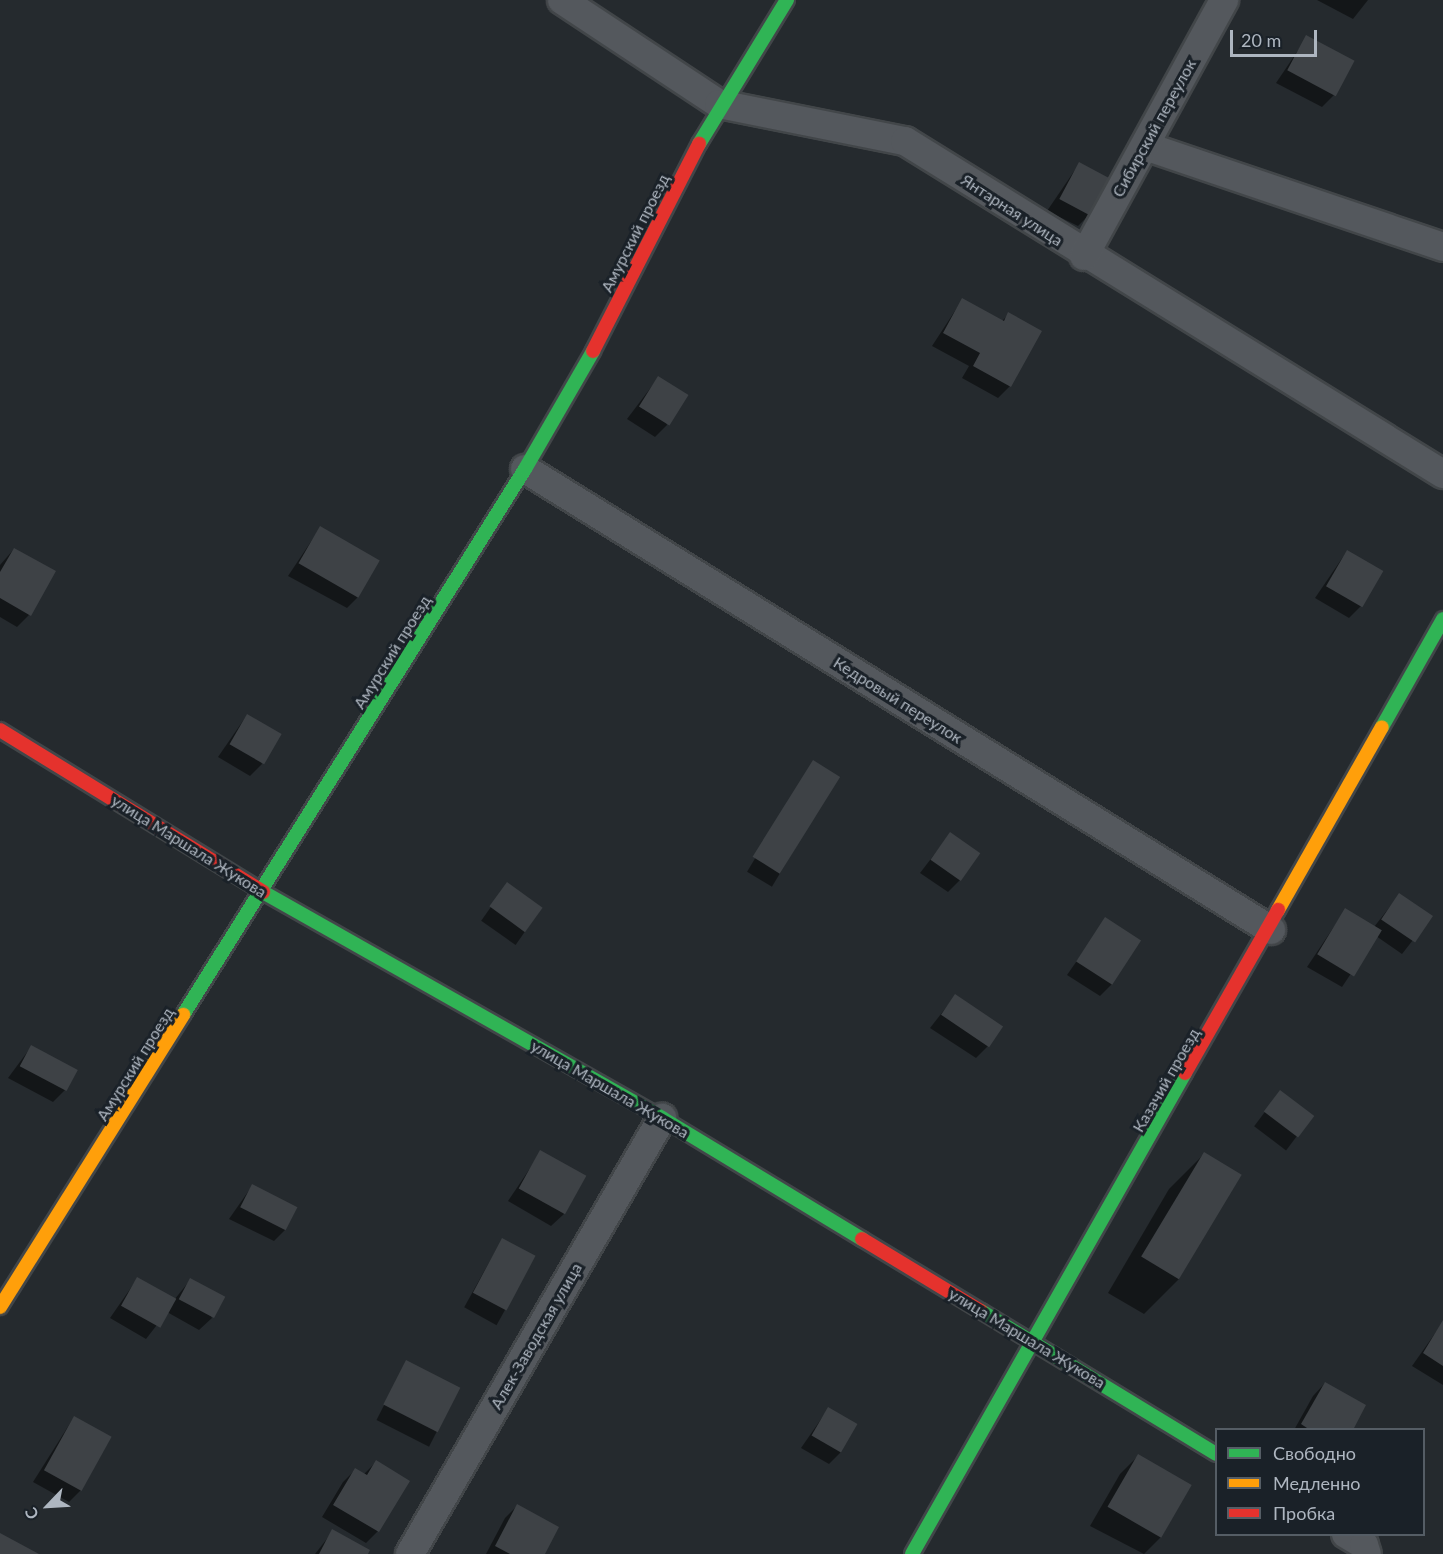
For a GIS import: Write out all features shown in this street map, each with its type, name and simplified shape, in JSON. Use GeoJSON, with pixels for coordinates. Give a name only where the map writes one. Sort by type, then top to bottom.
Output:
{"type":"FeatureCollection","features":[{"type":"Feature","properties":{"kind":"street","name":"Янтарная улица"},"geometry":{"type":"LineString","coordinates":[[562,0],[719,104],[905,141],[1084,256],[1443,474]]}},
{"type":"Feature","properties":{"kind":"street","name":"Амурский проезд"},"geometry":{"type":"LineString","coordinates":[[0,1307],[263,892],[525,469],[588,360],[719,104],[787,0]]}},
{"type":"Feature","properties":{"kind":"street","name":"Сибирский переулок"},"geometry":{"type":"LineString","coordinates":[[1084,256],[1224,0]]}},
{"type":"Feature","properties":{"kind":"street"},"geometry":{"type":"LineString","coordinates":[[1145,146],[1443,247]]}},
{"type":"Feature","properties":{"kind":"street","name":"Кедровый переулок"},"geometry":{"type":"LineString","coordinates":[[525,469],[1271,930]]}},
{"type":"Feature","properties":{"kind":"street","name":"Казачий проезд"},"geometry":{"type":"LineString","coordinates":[[912,1554],[1271,930],[1443,619]]}},
{"type":"Feature","properties":{"kind":"street","name":"улица Маршала Жукова"},"geometry":{"type":"LineString","coordinates":[[0,730],[263,892],[662,1118],[1215,1453]]}},
{"type":"Feature","properties":{"kind":"street","name":"Алек-Заводская улица"},"geometry":{"type":"LineString","coordinates":[[410,1554],[662,1118]]}},
{"type":"Feature","properties":{"kind":"street"},"geometry":{"type":"LineString","coordinates":[[1349,1536],[1364,1545],[1366,1554]]}},
{"type":"Feature","properties":{"kind":"building"},"geometry":{"type":"Polygon","coordinates":[[[1306,35],[1355,61],[1336,96],[1287,70],[1306,35]]]}},
{"type":"Feature","properties":{"kind":"building"},"geometry":{"type":"Polygon","coordinates":[[[1079,162],[1111,179],[1091,216],[1059,199],[1079,162]]]}},
{"type":"Feature","properties":{"kind":"building"},"geometry":{"type":"Polygon","coordinates":[[[962,298],[1004,321],[1008,312],[1042,331],[1011,387],[973,366],[980,353],[943,333],[962,298]]]}},
{"type":"Feature","properties":{"kind":"building"},"geometry":{"type":"Polygon","coordinates":[[[658,376],[689,395],[669,426],[639,407],[658,376]]]}},
{"type":"Feature","properties":{"kind":"building"},"geometry":{"type":"Polygon","coordinates":[[[320,526],[380,560],[358,598],[298,563],[320,526]]]}},
{"type":"Feature","properties":{"kind":"building"},"geometry":{"type":"Polygon","coordinates":[[[14,548],[56,571],[31,616],[0,598],[0,572],[14,548]]]}},
{"type":"Feature","properties":{"kind":"building"},"geometry":{"type":"Polygon","coordinates":[[[1347,550],[1383,571],[1362,607],[1326,586],[1347,550]]]}},
{"type":"Feature","properties":{"kind":"building"},"geometry":{"type":"Polygon","coordinates":[[[247,714],[282,734],[264,764],[229,744],[247,714]]]}},
{"type":"Feature","properties":{"kind":"building"},"geometry":{"type":"Polygon","coordinates":[[[813,760],[840,777],[780,874],[753,857],[813,760]]]}},
{"type":"Feature","properties":{"kind":"building"},"geometry":{"type":"Polygon","coordinates":[[[950,832],[980,853],[961,881],[930,860],[950,832]]]}},
{"type":"Feature","properties":{"kind":"building"},"geometry":{"type":"Polygon","coordinates":[[[507,882],[543,908],[525,932],[489,906],[507,882]]]}},
{"type":"Feature","properties":{"kind":"building"},"geometry":{"type":"Polygon","coordinates":[[[1399,893],[1433,916],[1415,942],[1381,920],[1399,893]]]}},
{"type":"Feature","properties":{"kind":"building"},"geometry":{"type":"Polygon","coordinates":[[[1345,908],[1382,930],[1354,976],[1317,954],[1345,908]]]}},
{"type":"Feature","properties":{"kind":"building"},"geometry":{"type":"Polygon","coordinates":[[[1105,917],[1141,940],[1112,985],[1076,961],[1105,917]]]}},
{"type":"Feature","properties":{"kind":"building"},"geometry":{"type":"Polygon","coordinates":[[[955,994],[1003,1026],[989,1047],[941,1015],[955,994]]]}},
{"type":"Feature","properties":{"kind":"building"},"geometry":{"type":"Polygon","coordinates":[[[31,1045],[78,1070],[67,1091],[20,1066],[31,1045]]]}},
{"type":"Feature","properties":{"kind":"building"},"geometry":{"type":"Polygon","coordinates":[[[1280,1090],[1314,1116],[1298,1137],[1264,1112],[1280,1090]]]}},
{"type":"Feature","properties":{"kind":"building"},"geometry":{"type":"Polygon","coordinates":[[[540,1150],[586,1176],[565,1214],[519,1188],[540,1150]]]}},
{"type":"Feature","properties":{"kind":"building"},"geometry":{"type":"Polygon","coordinates":[[[1204,1152],[1242,1175],[1179,1279],[1141,1257],[1204,1152]]]}},
{"type":"Feature","properties":{"kind":"building"},"geometry":{"type":"Polygon","coordinates":[[[252,1184],[297,1207],[286,1230],[240,1207],[252,1184]]]}},
{"type":"Feature","properties":{"kind":"building"},"geometry":{"type":"Polygon","coordinates":[[[502,1238],[536,1256],[506,1311],[473,1293],[502,1238]]]}},
{"type":"Feature","properties":{"kind":"building"},"geometry":{"type":"Polygon","coordinates":[[[137,1277],[176,1299],[160,1328],[121,1306],[137,1277]]]}},
{"type":"Feature","properties":{"kind":"building"},"geometry":{"type":"Polygon","coordinates":[[[190,1278],[225,1297],[214,1318],[179,1299],[190,1278]]]}},
{"type":"Feature","properties":{"kind":"building"},"geometry":{"type":"Polygon","coordinates":[[[1443,1320],[1443,1366],[1423,1353],[1443,1320]]]}},
{"type":"Feature","properties":{"kind":"building"},"geometry":{"type":"Polygon","coordinates":[[[406,1360],[460,1388],[438,1432],[383,1405],[406,1360]]]}},
{"type":"Feature","properties":{"kind":"building"},"geometry":{"type":"Polygon","coordinates":[[[1325,1382],[1366,1405],[1354,1428],[1307,1428],[1301,1424],[1325,1382]]]}},
{"type":"Feature","properties":{"kind":"building"},"geometry":{"type":"Polygon","coordinates":[[[828,1407],[857,1424],[841,1453],[812,1436],[828,1407]]]}},
{"type":"Feature","properties":{"kind":"building"},"geometry":{"type":"Polygon","coordinates":[[[74,1416],[112,1437],[82,1491],[44,1470],[74,1416]]]}},
{"type":"Feature","properties":{"kind":"building"},"geometry":{"type":"Polygon","coordinates":[[[1138,1454],[1192,1485],[1161,1538],[1108,1507],[1138,1454]]]}},
{"type":"Feature","properties":{"kind":"building"},"geometry":{"type":"Polygon","coordinates":[[[376,1460],[410,1481],[379,1532],[333,1505],[355,1468],[367,1475],[376,1460]]]}},
{"type":"Feature","properties":{"kind":"building"},"geometry":{"type":"Polygon","coordinates":[[[517,1504],[559,1527],[545,1554],[510,1554],[495,1546],[517,1504]]]}},
{"type":"Feature","properties":{"kind":"building"},"geometry":{"type":"Polygon","coordinates":[[[332,1529],[370,1550],[368,1554],[319,1554],[332,1529]]]}},
{"type":"Feature","properties":{"kind":"building"},"geometry":{"type":"Polygon","coordinates":[[[0,1533],[39,1554],[0,1554],[0,1533]]]}},
{"type":"Feature","properties":{"kind":"traffic: fast"},"geometry":{"type":"LineString","coordinates":[[699,144],[787,0]]}},
{"type":"Feature","properties":{"kind":"traffic: fast"},"geometry":{"type":"LineString","coordinates":[[183,1015],[525,469],[593,351]]}},
{"type":"Feature","properties":{"kind":"traffic: fast"},"geometry":{"type":"LineString","coordinates":[[1382,727],[1443,619]]}},
{"type":"Feature","properties":{"kind":"traffic: fast"},"geometry":{"type":"LineString","coordinates":[[263,892],[662,1118],[862,1239]]}},
{"type":"Feature","properties":{"kind":"traffic: fast"},"geometry":{"type":"LineString","coordinates":[[912,1554],[1185,1073]]}},
{"type":"Feature","properties":{"kind":"traffic: fast"},"geometry":{"type":"LineString","coordinates":[[981,1311],[1215,1453]]}},
{"type":"Feature","properties":{"kind":"traffic: slow"},"geometry":{"type":"LineString","coordinates":[[1278,910],[1382,727]]}},
{"type":"Feature","properties":{"kind":"traffic: slow"},"geometry":{"type":"LineString","coordinates":[[0,1307],[183,1015]]}},
{"type":"Feature","properties":{"kind":"traffic: jam"},"geometry":{"type":"LineString","coordinates":[[593,351],[699,144]]}},
{"type":"Feature","properties":{"kind":"traffic: jam"},"geometry":{"type":"LineString","coordinates":[[0,730],[263,892]]}},
{"type":"Feature","properties":{"kind":"traffic: jam"},"geometry":{"type":"LineString","coordinates":[[1185,1073],[1278,910]]}},
{"type":"Feature","properties":{"kind":"traffic: jam"},"geometry":{"type":"LineString","coordinates":[[862,1239],[981,1311]]}}]}
